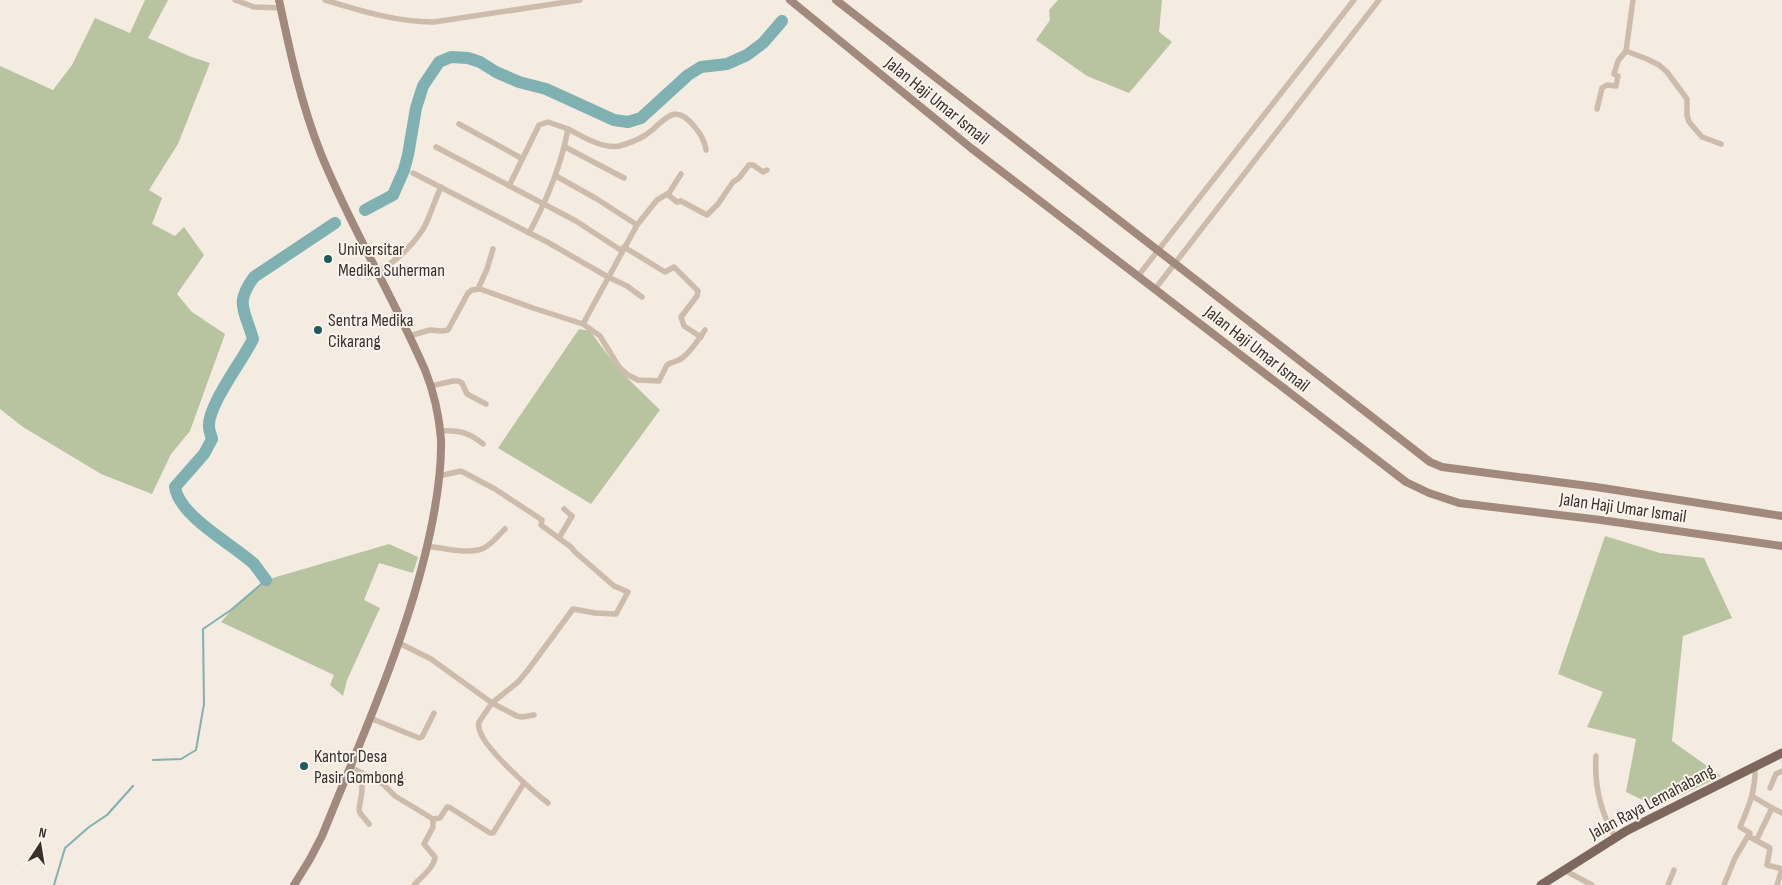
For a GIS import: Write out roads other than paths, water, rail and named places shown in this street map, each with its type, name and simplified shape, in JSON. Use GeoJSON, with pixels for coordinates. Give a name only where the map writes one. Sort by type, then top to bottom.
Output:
{"type":"FeatureCollection","features":[{"type":"Feature","properties":{"kind":"main road","name":"Jalan Haji Umar Ismail"},"geometry":{"type":"LineString","coordinates":[[790,0],[972,148],[1406,482],[1429,493],[1459,503],[1610,521],[1782,546]]}},
{"type":"Feature","properties":{"kind":"main road","name":"Jalan Haji Umar Ismail"},"geometry":{"type":"LineString","coordinates":[[836,0],[1430,462],[1442,467],[1596,487],[1782,516]]}},
{"type":"Feature","properties":{"kind":"main road"},"geometry":{"type":"LineString","coordinates":[[280,4],[300,89],[322,157],[410,336],[431,386],[440,431],[439,476],[427,546],[413,600],[370,718],[322,836],[294,885]]}},
{"type":"Feature","properties":{"kind":"main road","name":"Jalan Raya Lemahabang"},"geometry":{"type":"LineString","coordinates":[[1541,885],[1615,837],[1782,753]]}},
{"type":"Feature","properties":{"kind":"street"},"geometry":{"type":"LineString","coordinates":[[235,0],[254,7],[280,4]]}},
{"type":"Feature","properties":{"kind":"street"},"geometry":{"type":"LineString","coordinates":[[325,0],[390,18],[416,22],[434,22],[580,0]]}},
{"type":"Feature","properties":{"kind":"street"},"geometry":{"type":"LineString","coordinates":[[1138,276],[1354,0]]}},
{"type":"Feature","properties":{"kind":"street"},"geometry":{"type":"LineString","coordinates":[[1156,289],[1379,0]]}},
{"type":"Feature","properties":{"kind":"street"},"geometry":{"type":"LineString","coordinates":[[1597,109],[1602,88],[1607,85],[1616,86],[1618,76],[1614,74],[1618,61],[1626,51],[1633,0]]}},
{"type":"Feature","properties":{"kind":"street"},"geometry":{"type":"LineString","coordinates":[[1626,51],[1651,61],[1667,72],[1688,99],[1687,115],[1689,122],[1702,137],[1721,144]]}},
{"type":"Feature","properties":{"kind":"street"},"geometry":{"type":"LineString","coordinates":[[509,186],[521,158],[539,125],[548,122],[604,145],[619,146],[644,137],[668,116],[676,114],[687,118],[696,128],[706,150]]}},
{"type":"Feature","properties":{"kind":"street"},"geometry":{"type":"LineString","coordinates":[[459,124],[521,158]]}},
{"type":"Feature","properties":{"kind":"street"},"geometry":{"type":"LineString","coordinates":[[529,233],[544,205],[556,176],[565,147],[568,129]]}},
{"type":"Feature","properties":{"kind":"street"},"geometry":{"type":"LineString","coordinates":[[436,147],[585,226],[665,272],[674,267],[698,291],[681,317],[684,326],[701,337]]}},
{"type":"Feature","properties":{"kind":"street"},"geometry":{"type":"LineString","coordinates":[[565,147],[624,178]]}},
{"type":"Feature","properties":{"kind":"street"},"geometry":{"type":"LineString","coordinates":[[667,194],[677,202],[681,201],[707,215],[749,165],[753,165],[763,172],[767,170]]}},
{"type":"Feature","properties":{"kind":"street"},"geometry":{"type":"LineString","coordinates":[[413,173],[627,286],[642,298]]}},
{"type":"Feature","properties":{"kind":"street"},"geometry":{"type":"LineString","coordinates":[[583,324],[637,225],[657,200],[667,194],[681,174]]}},
{"type":"Feature","properties":{"kind":"street"},"geometry":{"type":"LineString","coordinates":[[556,176],[597,199],[637,225]]}},
{"type":"Feature","properties":{"kind":"street"},"geometry":{"type":"LineString","coordinates":[[378,272],[392,264],[424,227],[441,187]]}},
{"type":"Feature","properties":{"kind":"street"},"geometry":{"type":"LineString","coordinates":[[478,289],[493,249]]}},
{"type":"Feature","properties":{"kind":"street"},"geometry":{"type":"LineString","coordinates":[[410,336],[430,330],[448,330],[468,293],[478,289],[583,324],[600,336],[624,371],[632,378],[659,381],[667,364],[685,356],[705,330]]}},
{"type":"Feature","properties":{"kind":"street"},"geometry":{"type":"LineString","coordinates":[[431,386],[458,381],[462,383],[467,394],[486,404]]}},
{"type":"Feature","properties":{"kind":"street"},"geometry":{"type":"LineString","coordinates":[[440,431],[468,433],[483,444]]}},
{"type":"Feature","properties":{"kind":"street"},"geometry":{"type":"LineString","coordinates":[[439,476],[459,471],[467,472],[523,506],[542,520],[541,525],[571,547],[614,586],[628,592],[616,614],[573,610],[518,682],[492,703],[479,722],[480,733],[490,747],[524,783],[548,803]]}},
{"type":"Feature","properties":{"kind":"street"},"geometry":{"type":"LineString","coordinates":[[560,538],[572,516],[564,509]]}},
{"type":"Feature","properties":{"kind":"street"},"geometry":{"type":"LineString","coordinates":[[427,546],[471,551],[479,550],[485,548],[505,529]]}},
{"type":"Feature","properties":{"kind":"street"},"geometry":{"type":"LineString","coordinates":[[398,643],[431,658],[492,703],[517,716],[534,715]]}},
{"type":"Feature","properties":{"kind":"street"},"geometry":{"type":"LineString","coordinates":[[370,718],[419,738],[422,737],[434,712]]}},
{"type":"Feature","properties":{"kind":"street"},"geometry":{"type":"LineString","coordinates":[[1596,756],[1596,784],[1599,798],[1608,825],[1615,837]]}},
{"type":"Feature","properties":{"kind":"street"},"geometry":{"type":"LineString","coordinates":[[350,766],[383,784],[395,796],[433,819],[440,818],[447,807],[449,807],[490,833],[493,833],[524,783]]}},
{"type":"Feature","properties":{"kind":"street"},"geometry":{"type":"LineString","coordinates":[[1724,885],[1735,858],[1750,833],[1740,827],[1752,796],[1755,783],[1755,766]]}},
{"type":"Feature","properties":{"kind":"street"},"geometry":{"type":"LineString","coordinates":[[362,772],[362,791],[359,809],[369,824]]}},
{"type":"Feature","properties":{"kind":"street"},"geometry":{"type":"LineString","coordinates":[[1770,788],[1776,774],[1782,772]]}},
{"type":"Feature","properties":{"kind":"street"},"geometry":{"type":"LineString","coordinates":[[1752,796],[1782,813]]}},
{"type":"Feature","properties":{"kind":"street"},"geometry":{"type":"LineString","coordinates":[[1757,839],[1772,808]]}},
{"type":"Feature","properties":{"kind":"street"},"geometry":{"type":"LineString","coordinates":[[414,885],[428,871],[435,860],[435,857],[424,844],[434,822],[433,819]]}},
{"type":"Feature","properties":{"kind":"street"},"geometry":{"type":"LineString","coordinates":[[1748,836],[1757,839],[1770,848],[1767,865],[1782,869],[1777,885]]}},
{"type":"Feature","properties":{"kind":"street"},"geometry":{"type":"LineString","coordinates":[[1564,870],[1592,885]]}},
{"type":"Feature","properties":{"kind":"street"},"geometry":{"type":"LineString","coordinates":[[1668,885],[1674,870]]}},
{"type":"Feature","properties":{"kind":"waterway"},"geometry":{"type":"LineString","coordinates":[[365,210],[393,195],[404,170],[416,108],[423,86],[439,62],[451,57],[468,58],[519,82],[546,89],[614,120],[628,122],[641,118],[688,75],[701,67],[727,64],[747,55],[763,43],[782,21]]}},
{"type":"Feature","properties":{"kind":"waterway"},"geometry":{"type":"LineString","coordinates":[[266,580],[254,564],[196,519],[179,498],[175,487],[204,454],[212,439],[209,427],[214,407],[219,395],[253,339],[243,307],[244,294],[248,286],[254,277],[335,223]]}},
{"type":"Feature","properties":{"kind":"waterway"},"geometry":{"type":"LineString","coordinates":[[153,760],[181,759],[196,750],[204,704],[203,629],[231,610],[266,580]]}},
{"type":"Feature","properties":{"kind":"waterway"},"geometry":{"type":"LineString","coordinates":[[54,885],[65,848],[89,827],[107,815],[133,786]]}},
{"type":"Feature","properties":{"kind":"place","name":"Universitar Medika Suherman"},"geometry":{"type":"Point","coordinates":[328,259]}},
{"type":"Feature","properties":{"kind":"place","name":"Sentra Medika Cikarang"},"geometry":{"type":"Point","coordinates":[318,330]}},
{"type":"Feature","properties":{"kind":"place","name":"Kantor Desa Pasir Gombong"},"geometry":{"type":"Point","coordinates":[304,766]}}]}
